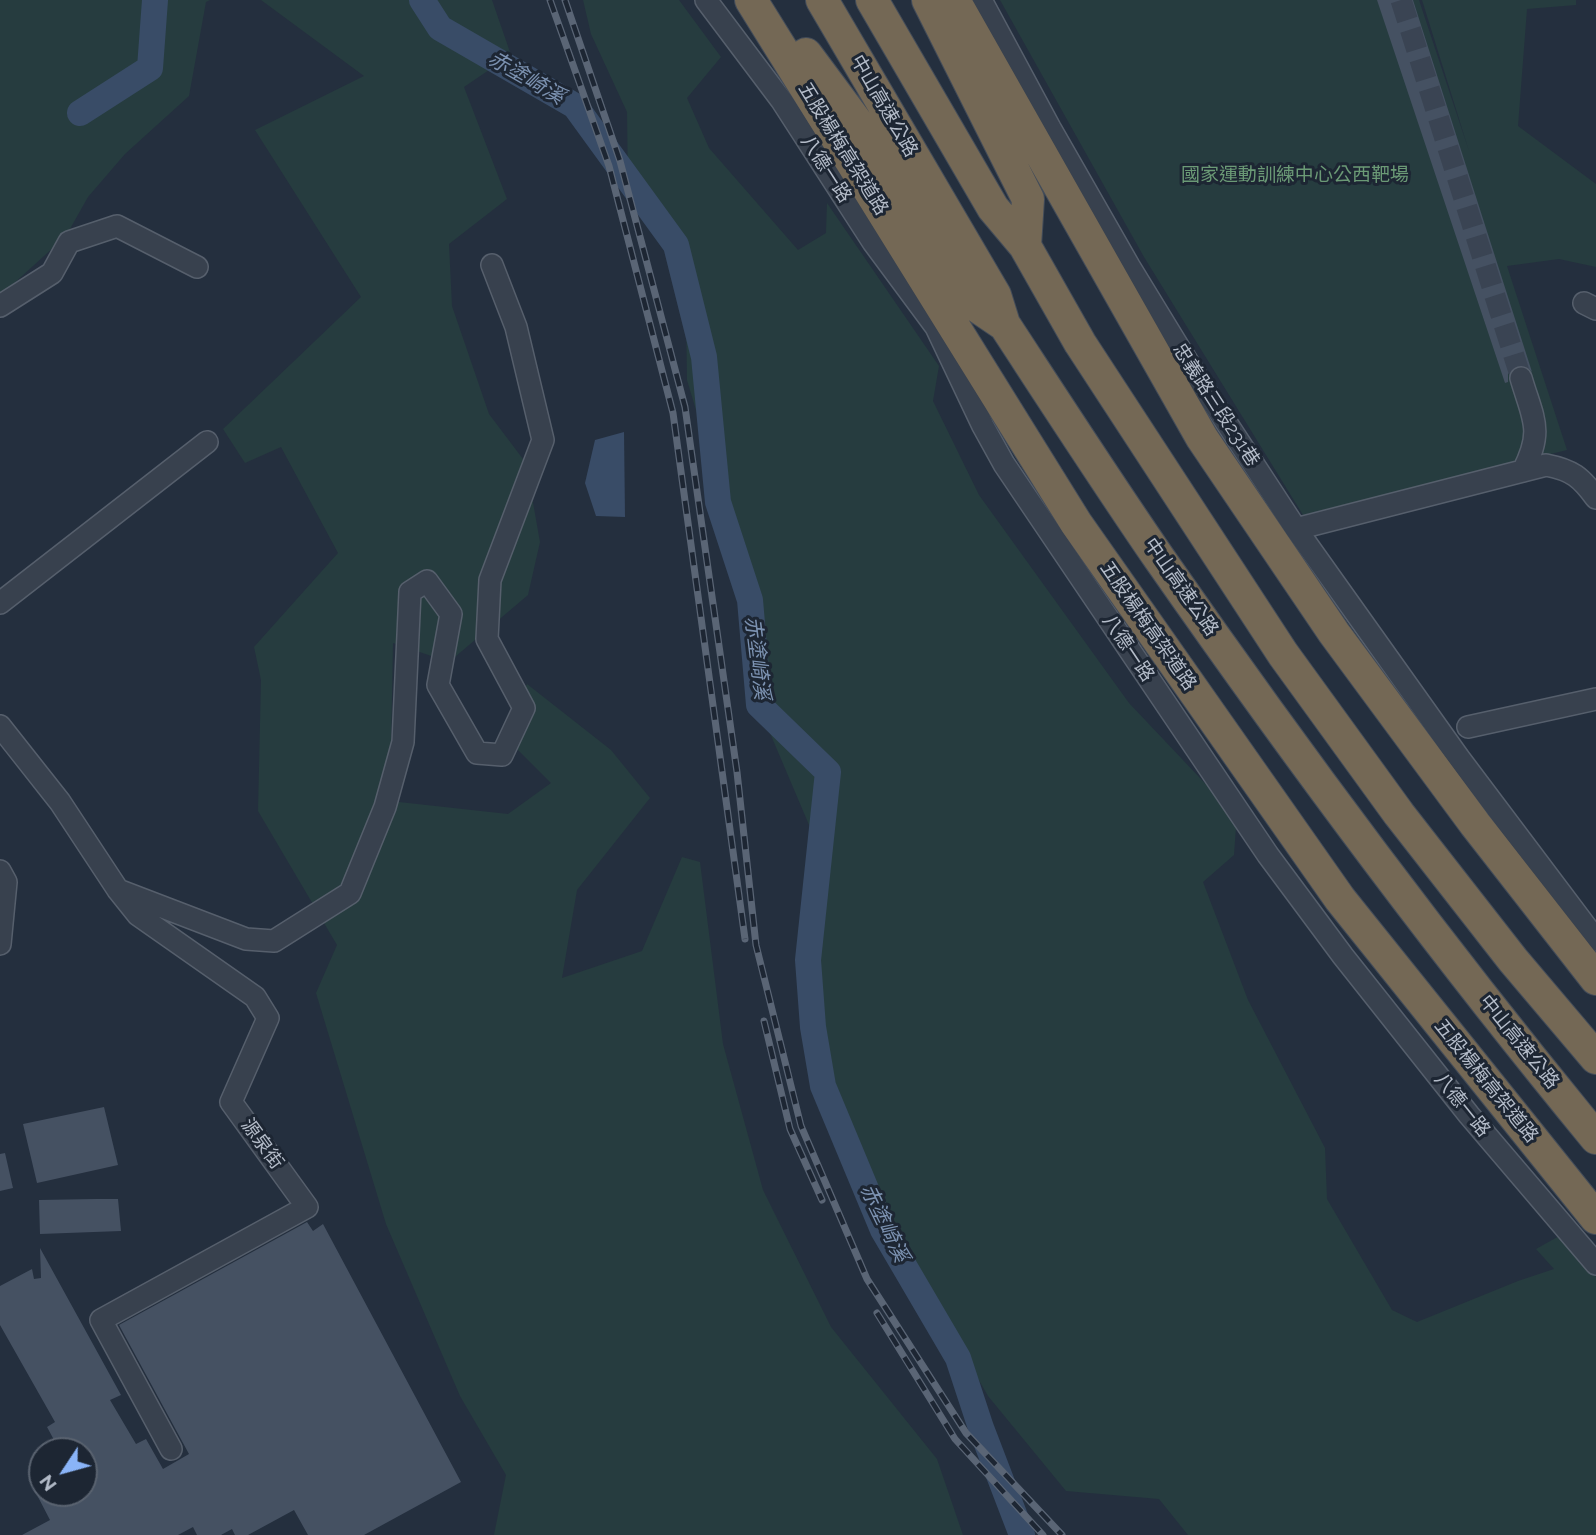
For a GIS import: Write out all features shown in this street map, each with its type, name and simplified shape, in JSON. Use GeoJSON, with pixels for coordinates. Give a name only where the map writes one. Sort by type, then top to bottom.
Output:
{"type":"FeatureCollection","features":[{"type":"Feature","properties":{"kind":"highway","name":"五股楊梅高架道路"},"geometry":{"type":"LineString","coordinates":[[751,0],[1076,523],[1340,899],[1596,1217]]}},
{"type":"Feature","properties":{"kind":"highway"},"geometry":{"type":"LineString","coordinates":[[764,0],[873,144],[975,305],[1004,324]]}},
{"type":"Feature","properties":{"kind":"highway","name":"中山高速公路"},"geometry":{"type":"LineString","coordinates":[[822,0],[995,295],[1004,324],[1158,557],[1445,949],[1596,1138]]}},
{"type":"Feature","properties":{"kind":"highway"},"geometry":{"type":"LineString","coordinates":[[872,0],[993,208],[1025,246],[1080,343],[1283,654],[1439,866],[1513,960],[1596,1058]]}},
{"type":"Feature","properties":{"kind":"highway"},"geometry":{"type":"LineString","coordinates":[[928,0],[1028,199],[1025,246]]}},
{"type":"Feature","properties":{"kind":"highway"},"geometry":{"type":"LineString","coordinates":[[954,0],[1202,438],[1342,644],[1475,824],[1596,979]]}},
{"type":"Feature","properties":{"kind":"street","name":"八德一路"},"geometry":{"type":"LineString","coordinates":[[706,0],[782,101],[873,242],[936,327],[1004,464],[1268,855],[1343,956],[1469,1115],[1596,1264]]}},
{"type":"Feature","properties":{"kind":"street","name":"忠義路三段231巷"},"geometry":{"type":"LineString","coordinates":[[981,0],[1129,266],[1203,387],[1296,528],[1459,758],[1596,940]]}},
{"type":"Feature","properties":{"kind":"street"},"geometry":{"type":"LineString","coordinates":[[0,306],[52,273],[69,243],[117,226],[197,267]]}},
{"type":"Feature","properties":{"kind":"street"},"geometry":{"type":"LineString","coordinates":[[118,890],[246,939],[274,942],[350,893],[385,807],[402,742],[410,592],[427,581],[451,614],[438,685],[477,753],[502,755],[524,708],[487,639],[490,580],[543,440],[516,327],[492,265]]}},
{"type":"Feature","properties":{"kind":"street"},"geometry":{"type":"LineString","coordinates":[[1521,378],[1536,433],[1533,451],[1523,471]]}},
{"type":"Feature","properties":{"kind":"street"},"geometry":{"type":"LineString","coordinates":[[0,603],[207,442]]}},
{"type":"Feature","properties":{"kind":"street"},"geometry":{"type":"LineString","coordinates":[[1296,528],[1546,466],[1565,469],[1583,480],[1596,498]]}},
{"type":"Feature","properties":{"kind":"street"},"geometry":{"type":"LineString","coordinates":[[1468,727],[1596,699]]}},
{"type":"Feature","properties":{"kind":"street","name":"源泉街"},"geometry":{"type":"LineString","coordinates":[[0,726],[60,802],[118,890],[138,915],[255,997],[268,1018],[231,1102],[307,1207],[101,1320],[171,1450]]}},
{"type":"Feature","properties":{"kind":"street"},"geometry":{"type":"LineString","coordinates":[[0,872],[6,882],[0,944]]}},
{"type":"Feature","properties":{"kind":"green space"},"geometry":{"type":"Polygon","coordinates":[[[0,0],[210,0],[206,2],[189,96],[125,154],[88,197],[66,236],[0,296],[0,0]]]}},
{"type":"Feature","properties":{"kind":"green space"},"geometry":{"type":"Polygon","coordinates":[[[261,0],[492,0],[511,55],[464,87],[507,199],[449,244],[452,306],[489,414],[526,463],[540,542],[528,595],[449,662],[393,643],[390,801],[508,814],[551,783],[501,733],[527,684],[611,750],[650,798],[577,890],[562,978],[642,951],[682,857],[700,862],[723,1044],[763,1190],[831,1327],[937,1459],[963,1535],[494,1535],[506,1475],[460,1396],[386,1224],[316,993],[337,945],[258,811],[261,680],[254,647],[338,553],[281,447],[245,463],[223,429],[361,297],[255,130],[364,76],[261,0]]]}},
{"type":"Feature","properties":{"kind":"green space"},"geometry":{"type":"Polygon","coordinates":[[[583,0],[679,0],[721,57],[687,98],[709,148],[798,250],[826,233],[827,203],[939,366],[933,401],[979,495],[1129,703],[1217,796],[1236,827],[1234,855],[1203,882],[1248,1000],[1325,1148],[1327,1199],[1392,1310],[1417,1322],[1554,1269],[1536,1249],[1561,1235],[1596,1277],[1596,1535],[1188,1535],[1159,1499],[1066,1491],[988,1396],[884,1215],[812,1036],[815,839],[767,726],[727,514],[687,380],[685,250],[628,186],[627,112],[591,34],[583,0]]]}},
{"type":"Feature","properties":{"kind":"green space","name":"國家運動訓練中心公西靶場"},"geometry":{"type":"Polygon","coordinates":[[[1000,0],[1419,0],[1469,151],[1422,0],[1576,0],[1576,5],[1527,9],[1518,126],[1596,184],[1596,267],[1559,259],[1507,266],[1567,450],[1303,515],[1144,257],[1000,0]]]}},
{"type":"Feature","properties":{"kind":"water"},"geometry":{"type":"Polygon","coordinates":[[[624,432],[625,517],[596,516],[585,483],[595,440],[624,432]]]}},
{"type":"Feature","properties":{"kind":"building"},"geometry":{"type":"Polygon","coordinates":[[[1377,0],[1413,0],[1532,372],[1525,365],[1516,366],[1508,374],[1508,382],[1505,383],[1377,0]]]}},
{"type":"Feature","properties":{"kind":"building"},"geometry":{"type":"Polygon","coordinates":[[[104,1107],[118,1165],[37,1183],[23,1124],[104,1107]]]}},
{"type":"Feature","properties":{"kind":"building"},"geometry":{"type":"Polygon","coordinates":[[[5,1153],[13,1188],[0,1191],[0,1154],[5,1153]]]}},
{"type":"Feature","properties":{"kind":"building"},"geometry":{"type":"Polygon","coordinates":[[[118,1199],[121,1231],[40,1234],[39,1200],[118,1199]]]}},
{"type":"Feature","properties":{"kind":"building"},"geometry":{"type":"Polygon","coordinates":[[[307,1222],[313,1231],[323,1224],[461,1482],[364,1535],[308,1535],[294,1510],[248,1535],[235,1535],[232,1529],[221,1535],[197,1535],[193,1527],[178,1535],[22,1535],[50,1520],[43,1507],[98,1507],[98,1437],[52,1437],[47,1427],[55,1422],[0,1325],[0,1286],[32,1269],[34,1279],[41,1278],[40,1248],[121,1395],[110,1400],[136,1444],[146,1439],[163,1469],[189,1454],[119,1325],[307,1222]]]}},
{"type":"Feature","properties":{"kind":"waterway","name":"赤塗崎溪"},"geometry":{"type":"LineString","coordinates":[[80,113],[150,68],[155,0]]}},
{"type":"Feature","properties":{"kind":"waterway","name":"赤塗崎溪"},"geometry":{"type":"LineString","coordinates":[[422,0],[440,28],[575,106],[676,245],[704,357],[718,502],[750,600],[759,705],[828,772],[808,960],[813,1027],[823,1086],[883,1230],[958,1358],[981,1428],[1022,1535]]}},
{"type":"Feature","properties":{"kind":"tunnel"},"geometry":{"type":"LineString","coordinates":[[1401,0],[1521,378]]}},
{"type":"Feature","properties":{"kind":"railway"},"geometry":{"type":"LineString","coordinates":[[550,0],[609,166],[673,413],[745,939]]}},
{"type":"Feature","properties":{"kind":"railway"},"geometry":{"type":"LineString","coordinates":[[565,0],[620,161],[685,407],[737,772],[756,945],[801,1126],[867,1279],[966,1433],[1062,1535]]}},
{"type":"Feature","properties":{"kind":"railway"},"geometry":{"type":"LineString","coordinates":[[764,1021],[790,1129],[822,1200]]}},
{"type":"Feature","properties":{"kind":"railway"},"geometry":{"type":"LineString","coordinates":[[877,1313],[955,1439],[1043,1535]]}}]}
